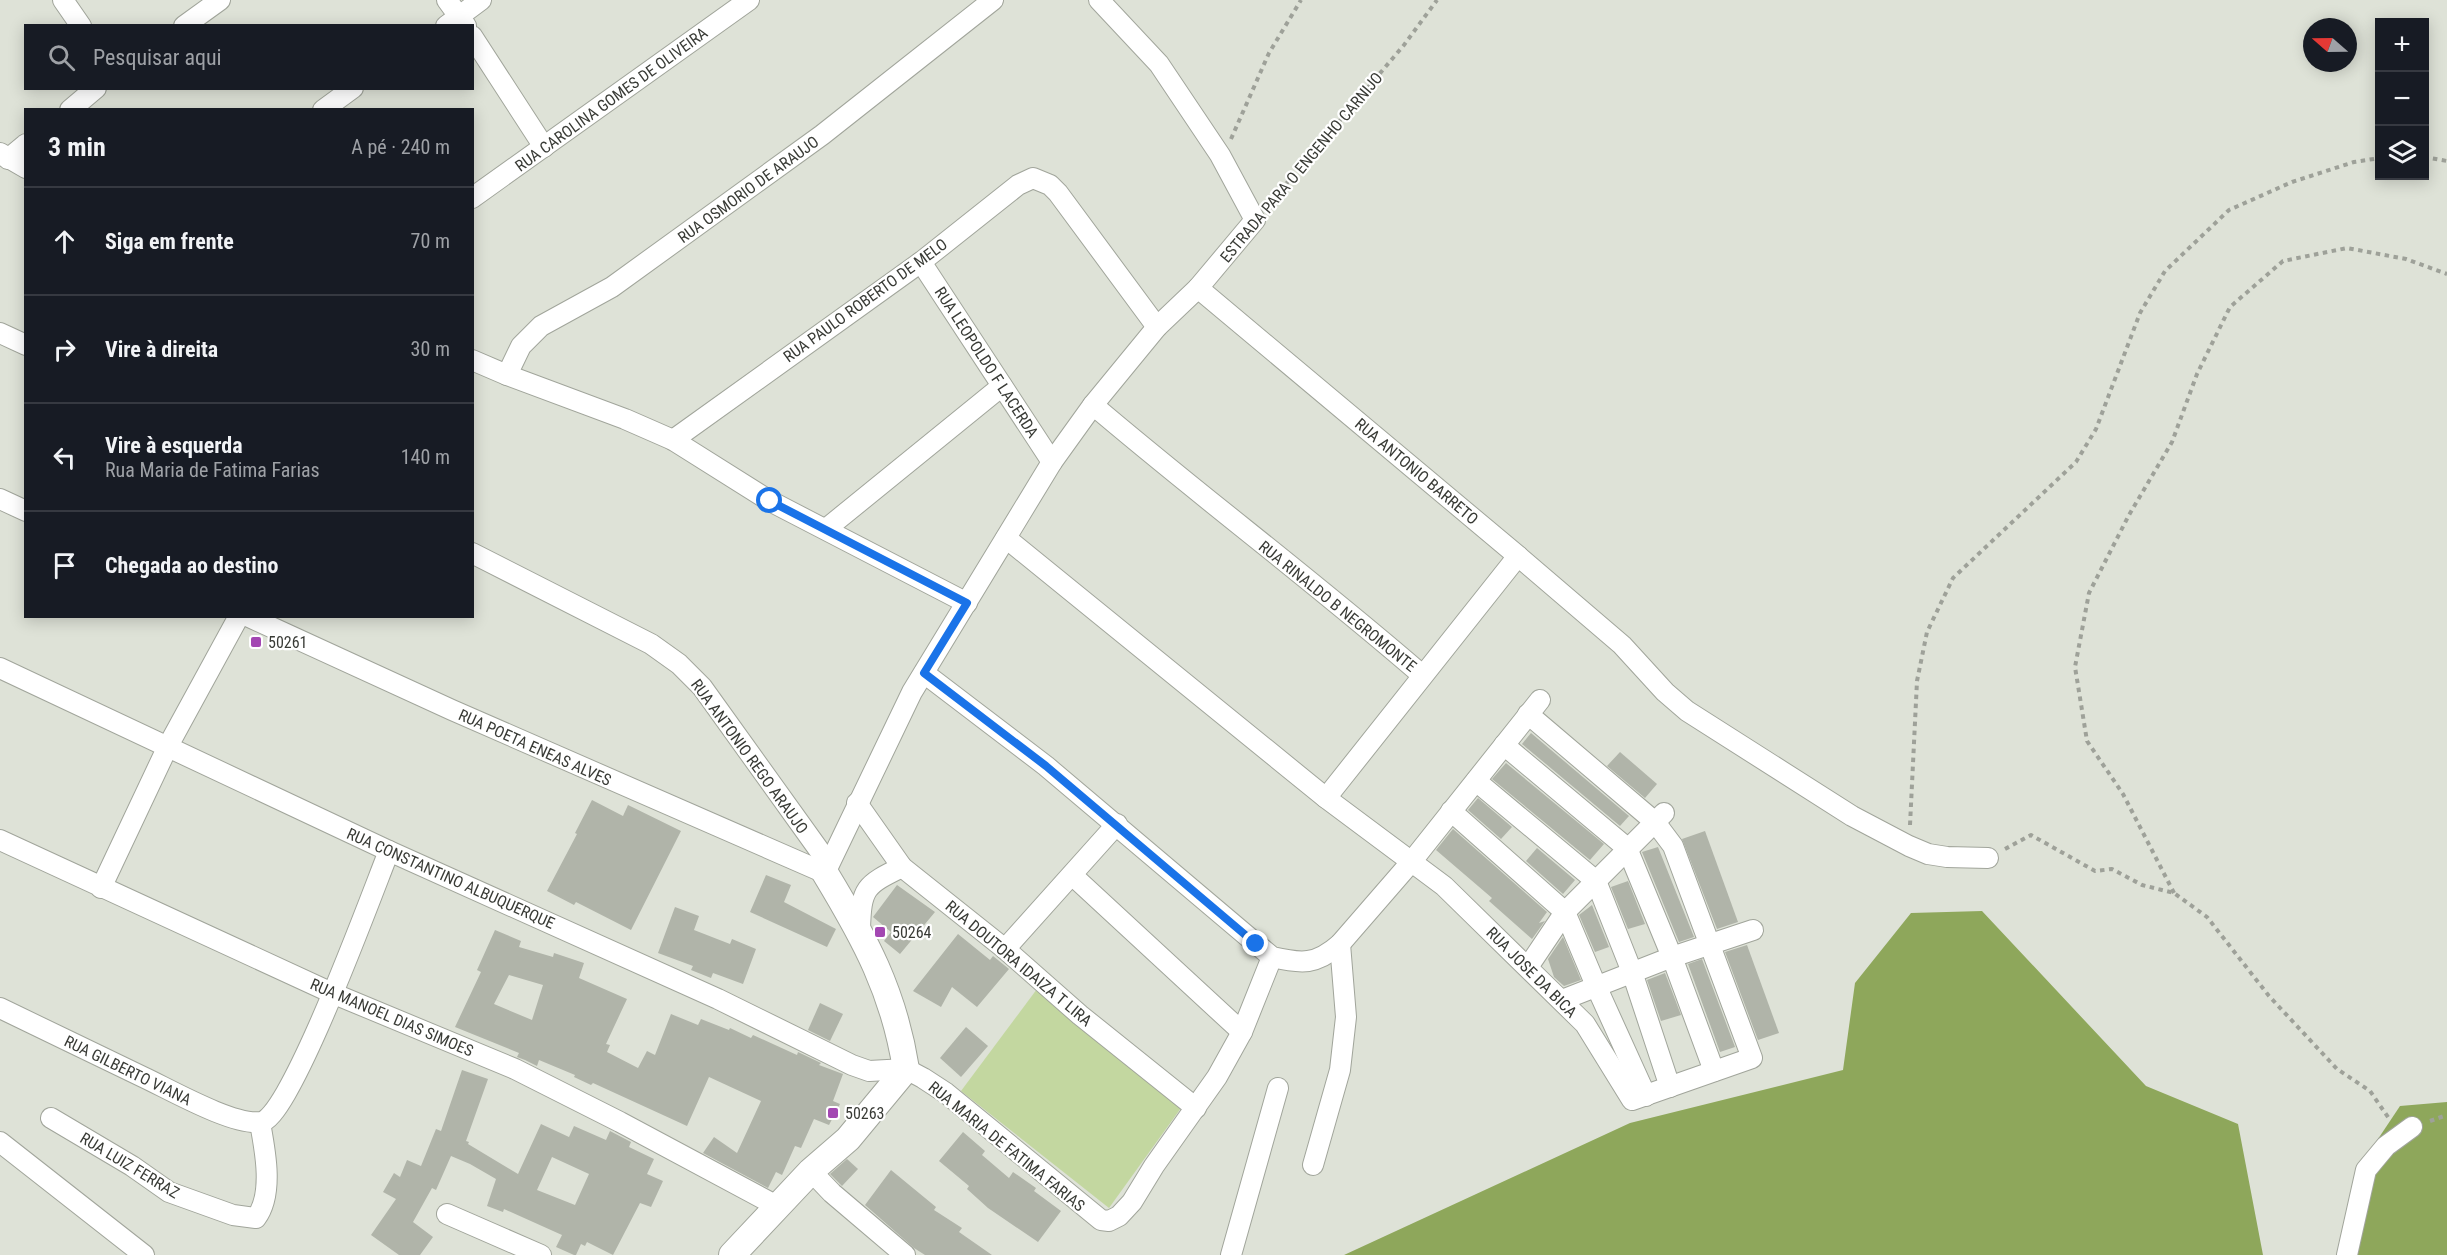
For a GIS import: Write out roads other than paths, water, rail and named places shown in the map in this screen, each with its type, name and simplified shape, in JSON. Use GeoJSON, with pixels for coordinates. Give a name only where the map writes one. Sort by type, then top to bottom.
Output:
{"type":"FeatureCollection","features":[{"type":"Feature","properties":{"kind":"street"},"geometry":{"type":"LineString","coordinates":[[63,0],[80,24]]}},
{"type":"Feature","properties":{"kind":"street"},"geometry":{"type":"LineString","coordinates":[[187,24],[220,0]]}},
{"type":"Feature","properties":{"kind":"street"},"geometry":{"type":"LineString","coordinates":[[447,0],[457,22],[481,0]]}},
{"type":"Feature","properties":{"kind":"street","name":"RUA CAROLINA GOMES DE OLIVEIRA"},"geometry":{"type":"LineString","coordinates":[[474,197],[749,0]]}},
{"type":"Feature","properties":{"kind":"street","name":"RUA OSMORIO DE ARAUJO"},"geometry":{"type":"LineString","coordinates":[[507,375],[521,346],[541,326],[612,287],[822,135],[993,0]]}},
{"type":"Feature","properties":{"kind":"street","name":"ESTRADA PARA O ENGENHO CARNIJO"},"geometry":{"type":"LineString","coordinates":[[827,869],[857,803],[924,673],[1052,462],[1093,405],[1157,327],[1198,288],[1255,220],[1220,154],[1159,63],[1100,0]]}},
{"type":"Feature","properties":{"kind":"street"},"geometry":{"type":"LineString","coordinates":[[474,39],[544,147]]}},
{"type":"Feature","properties":{"kind":"street"},"geometry":{"type":"LineString","coordinates":[[72,108],[94,90]]}},
{"type":"Feature","properties":{"kind":"street"},"geometry":{"type":"LineString","coordinates":[[326,108],[350,90]]}},
{"type":"Feature","properties":{"kind":"street"},"geometry":{"type":"LineString","coordinates":[[4,156],[24,145]]}},
{"type":"Feature","properties":{"kind":"street"},"geometry":{"type":"LineString","coordinates":[[4,156],[24,167]]}},
{"type":"Feature","properties":{"kind":"street","name":"RUA PAULO ROBERTO DE MELO"},"geometry":{"type":"LineString","coordinates":[[673,440],[921,262],[1018,185],[1033,178],[1058,193],[1157,327]]}},
{"type":"Feature","properties":{"kind":"street","name":"RUA LEOPOLDO F LACERDA"},"geometry":{"type":"LineString","coordinates":[[921,262],[1052,462]]}},
{"type":"Feature","properties":{"kind":"street","name":"RUA ANTONIO BARRETO"},"geometry":{"type":"LineString","coordinates":[[1198,288],[1622,645],[1665,692],[1687,711],[1852,816],[1909,846],[1928,854],[1947,857],[1988,858]]}},
{"type":"Feature","properties":{"kind":"street"},"geometry":{"type":"LineString","coordinates":[[0,333],[24,344]]}},
{"type":"Feature","properties":{"kind":"street"},"geometry":{"type":"LineString","coordinates":[[474,361],[673,440],[770,501],[967,603]]}},
{"type":"Feature","properties":{"kind":"street"},"geometry":{"type":"LineString","coordinates":[[826,529],[1002,386]]}},
{"type":"Feature","properties":{"kind":"street","name":"RUA RINALDO B NEGROMONTE"},"geometry":{"type":"LineString","coordinates":[[1093,405],[1182,481],[1382,640],[1422,675],[1326,798]]}},
{"type":"Feature","properties":{"kind":"street"},"geometry":{"type":"LineString","coordinates":[[0,499],[24,510]]}},
{"type":"Feature","properties":{"kind":"street"},"geometry":{"type":"LineString","coordinates":[[1006,538],[1326,798]]}},
{"type":"Feature","properties":{"kind":"street","name":"RUA ANTONIO REGO ARAUJO"},"geometry":{"type":"LineString","coordinates":[[474,554],[651,644],[680,664],[702,687],[827,869]]}},
{"type":"Feature","properties":{"kind":"street"},"geometry":{"type":"LineString","coordinates":[[1422,675],[1518,556]]}},
{"type":"Feature","properties":{"kind":"street"},"geometry":{"type":"LineString","coordinates":[[101,888],[168,746],[238,618]]}},
{"type":"Feature","properties":{"kind":"street","name":"RUA POETA ENEAS ALVES"},"geometry":{"type":"LineString","coordinates":[[251,618],[452,710],[827,869]]}},
{"type":"Feature","properties":{"kind":"street","name":"RUA CONSTANTINO ALBUQUERQUE"},"geometry":{"type":"LineString","coordinates":[[0,668],[389,851],[718,999],[852,1065],[869,1071],[906,1069]]}},
{"type":"Feature","properties":{"kind":"street"},"geometry":{"type":"LineString","coordinates":[[924,673],[1030,753],[1272,957],[1302,963],[1315,960],[1340,944],[1412,861],[1450,811],[1534,707],[1659,817],[1673,846],[1752,1058],[1639,1098],[1565,912],[1450,811]]}},
{"type":"Feature","properties":{"kind":"street"},"geometry":{"type":"LineString","coordinates":[[1504,745],[1627,848],[1672,957],[1714,1071]]}},
{"type":"Feature","properties":{"kind":"street"},"geometry":{"type":"LineString","coordinates":[[1476,781],[1596,881],[1632,972],[1670,1087]]}},
{"type":"Feature","properties":{"kind":"street","name":"RUA JOSE DA BICA"},"geometry":{"type":"LineString","coordinates":[[1326,798],[1444,886],[1585,1024],[1639,1098]]}},
{"type":"Feature","properties":{"kind":"street","name":"RUA DOUTORA IDAIZA T LIRA"},"geometry":{"type":"LineString","coordinates":[[857,803],[902,867],[1005,949],[1080,1015],[1196,1108]]}},
{"type":"Feature","properties":{"kind":"street"},"geometry":{"type":"LineString","coordinates":[[1528,967],[1565,912],[1659,817]]}},
{"type":"Feature","properties":{"kind":"street"},"geometry":{"type":"LineString","coordinates":[[1005,949],[1117,824]]}},
{"type":"Feature","properties":{"kind":"street","name":"RUA MANOEL DIAS SIMOES"},"geometry":{"type":"LineString","coordinates":[[0,840],[332,993],[515,1069],[777,1206]]}},
{"type":"Feature","properties":{"kind":"street"},"geometry":{"type":"LineString","coordinates":[[260,1123],[268,1120],[280,1103],[314,1038],[389,851]]}},
{"type":"Feature","properties":{"kind":"street"},"geometry":{"type":"LineString","coordinates":[[860,930],[861,900],[864,893],[877,879],[902,867]]}},
{"type":"Feature","properties":{"kind":"street"},"geometry":{"type":"LineString","coordinates":[[732,1255],[811,1171],[848,1139],[906,1069],[892,1005],[860,930],[827,869]]}},
{"type":"Feature","properties":{"kind":"street"},"geometry":{"type":"LineString","coordinates":[[1072,875],[1242,1032]]}},
{"type":"Feature","properties":{"kind":"street"},"geometry":{"type":"LineString","coordinates":[[1562,1000],[1672,957],[1753,930]]}},
{"type":"Feature","properties":{"kind":"street"},"geometry":{"type":"LineString","coordinates":[[1313,1165],[1340,1070],[1346,1017],[1340,944]]}},
{"type":"Feature","properties":{"kind":"street"},"geometry":{"type":"LineString","coordinates":[[1196,1108],[1217,1077],[1242,1032],[1272,957]]}},
{"type":"Feature","properties":{"kind":"street","name":"RUA GILBERTO VIANA"},"geometry":{"type":"LineString","coordinates":[[0,1008],[208,1108],[260,1123]]}},
{"type":"Feature","properties":{"kind":"street","name":"RUA MARIA DE FATIMA FARIAS"},"geometry":{"type":"LineString","coordinates":[[906,1069],[946,1093],[1095,1217],[1109,1221],[1119,1216],[1132,1202],[1154,1166],[1196,1108]]}},
{"type":"Feature","properties":{"kind":"street"},"geometry":{"type":"LineString","coordinates":[[1231,1255],[1278,1088]]}},
{"type":"Feature","properties":{"kind":"street","name":"RUA LUIZ FERRAZ"},"geometry":{"type":"LineString","coordinates":[[51,1118],[132,1166],[169,1192],[233,1215],[256,1218],[261,1211],[264,1197],[268,1162],[260,1123]]}},
{"type":"Feature","properties":{"kind":"street"},"geometry":{"type":"LineString","coordinates":[[2347,1255],[2366,1170],[2386,1146],[2412,1127]]}},
{"type":"Feature","properties":{"kind":"street"},"geometry":{"type":"LineString","coordinates":[[0,1142],[144,1255]]}},
{"type":"Feature","properties":{"kind":"street"},"geometry":{"type":"LineString","coordinates":[[811,1171],[832,1193],[905,1255]]}},
{"type":"Feature","properties":{"kind":"street"},"geometry":{"type":"LineString","coordinates":[[447,1214],[541,1255]]}},
{"type":"Feature","properties":{"kind":"place","name":"50261"},"geometry":{"type":"Point","coordinates":[256,642]}},
{"type":"Feature","properties":{"kind":"place","name":"50264"},"geometry":{"type":"Point","coordinates":[880,932]}},
{"type":"Feature","properties":{"kind":"place","name":"50263"},"geometry":{"type":"Point","coordinates":[833,1113]}}]}
